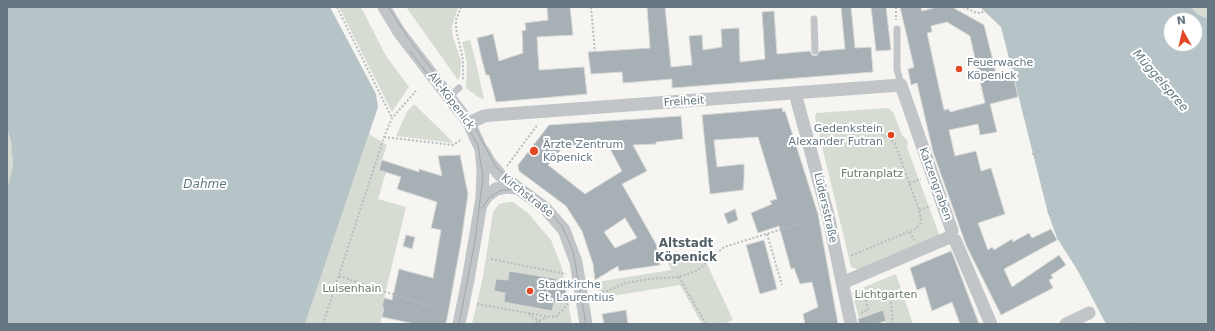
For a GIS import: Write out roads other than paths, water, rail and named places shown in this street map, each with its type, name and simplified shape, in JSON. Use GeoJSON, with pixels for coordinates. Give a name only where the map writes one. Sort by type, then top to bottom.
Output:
{"type":"FeatureCollection","features":[{"type":"Feature","properties":{"kind":"street","name":"Alt-Köpenick"},"geometry":{"type":"LineString","coordinates":[[384,7],[399,32],[469,123],[478,140],[483,170],[480,207],[470,274],[459,324]]}},
{"type":"Feature","properties":{"kind":"street","name":"Freiheit"},"geometry":{"type":"LineString","coordinates":[[469,123],[488,116],[901,85]]}},
{"type":"Feature","properties":{"kind":"street","name":"Katzengraben"},"geometry":{"type":"LineString","coordinates":[[901,85],[952,231],[950,237],[956,240],[991,324]]}},
{"type":"Feature","properties":{"kind":"street","name":"Lüdersstraße"},"geometry":{"type":"LineString","coordinates":[[795,93],[828,215],[842,283],[854,319]]}},
{"type":"Feature","properties":{"kind":"street","name":"Kirchstraße"},"geometry":{"type":"LineString","coordinates":[[478,140],[490,163],[500,175],[545,208],[564,230],[573,251],[576,298],[586,324]]}},
{"type":"Feature","properties":{"kind":"street"},"geometry":{"type":"LineString","coordinates":[[480,207],[487,196],[496,189],[509,187],[518,188]]}},
{"type":"Feature","properties":{"kind":"street"},"geometry":{"type":"LineString","coordinates":[[842,283],[950,237]]}},
{"type":"Feature","properties":{"kind":"street"},"geometry":{"type":"LineString","coordinates":[[1066,324],[1089,313]]}},
{"type":"Feature","properties":{"kind":"lane"},"geometry":{"type":"LineString","coordinates":[[814,19],[815,51]]}},
{"type":"Feature","properties":{"kind":"lane"},"geometry":{"type":"LineString","coordinates":[[897,29],[897,69],[901,85]]}},
{"type":"Feature","properties":{"kind":"lane"},"geometry":{"type":"LineString","coordinates":[[449,97],[459,88]]}},
{"type":"Feature","properties":{"kind":"water","name":"Dahme"},"geometry":{"type":"Polygon","coordinates":[[[7,7],[330,7],[376,94],[378,107],[305,324],[7,324],[7,189],[13,166],[11,141],[7,129],[7,7]]]}},
{"type":"Feature","properties":{"kind":"water","name":"Müggelspree"},"geometry":{"type":"Polygon","coordinates":[[[980,7],[1191,7],[1195,12],[1163,12],[1163,52],[1203,52],[1203,17],[1208,19],[1208,324],[1106,324],[1078,271],[1057,238],[1048,213],[1001,27],[980,7]]]}},
{"type":"Feature","properties":{"kind":"tram line"},"geometry":{"type":"LineString","coordinates":[[388,7],[411,42],[473,124],[496,167],[512,182],[543,204],[562,226],[573,251],[586,324]]}},
{"type":"Feature","properties":{"kind":"tram line"},"geometry":{"type":"LineString","coordinates":[[410,51],[450,103]]}},
{"type":"Feature","properties":{"kind":"tram line"},"geometry":{"type":"LineString","coordinates":[[459,324],[475,241],[483,177],[478,146],[464,120]]}},
{"type":"Feature","properties":{"kind":"tram line"},"geometry":{"type":"LineString","coordinates":[[482,208],[489,198],[499,191],[512,189],[522,191]]}},
{"type":"Feature","properties":{"kind":"place","name":"Feuerwache Köpenick"},"geometry":{"type":"Point","coordinates":[959,69]}},
{"type":"Feature","properties":{"kind":"place","name":"Gedenkstein Alexander Futran"},"geometry":{"type":"Point","coordinates":[891,135]}},
{"type":"Feature","properties":{"kind":"place","name":"Ärzte Zentrum Köpenick"},"geometry":{"type":"Point","coordinates":[534,151]}},
{"type":"Feature","properties":{"kind":"place","name":"Stadtkirche St. Laurentius"},"geometry":{"type":"Point","coordinates":[530,291]}},
{"type":"Feature","properties":{"kind":"district","name":"Altstadt Köpenick"},"geometry":{"type":"Point","coordinates":[686,251]}},
{"type":"Feature","properties":{"kind":"park label","name":"Futranplatz"},"geometry":{"type":"Point","coordinates":[872,174]}},
{"type":"Feature","properties":{"kind":"park label","name":"Luisenhain"},"geometry":{"type":"Point","coordinates":[352,289]}},
{"type":"Feature","properties":{"kind":"park label","name":"Lichtgarten"},"geometry":{"type":"Point","coordinates":[886,295]}}]}
